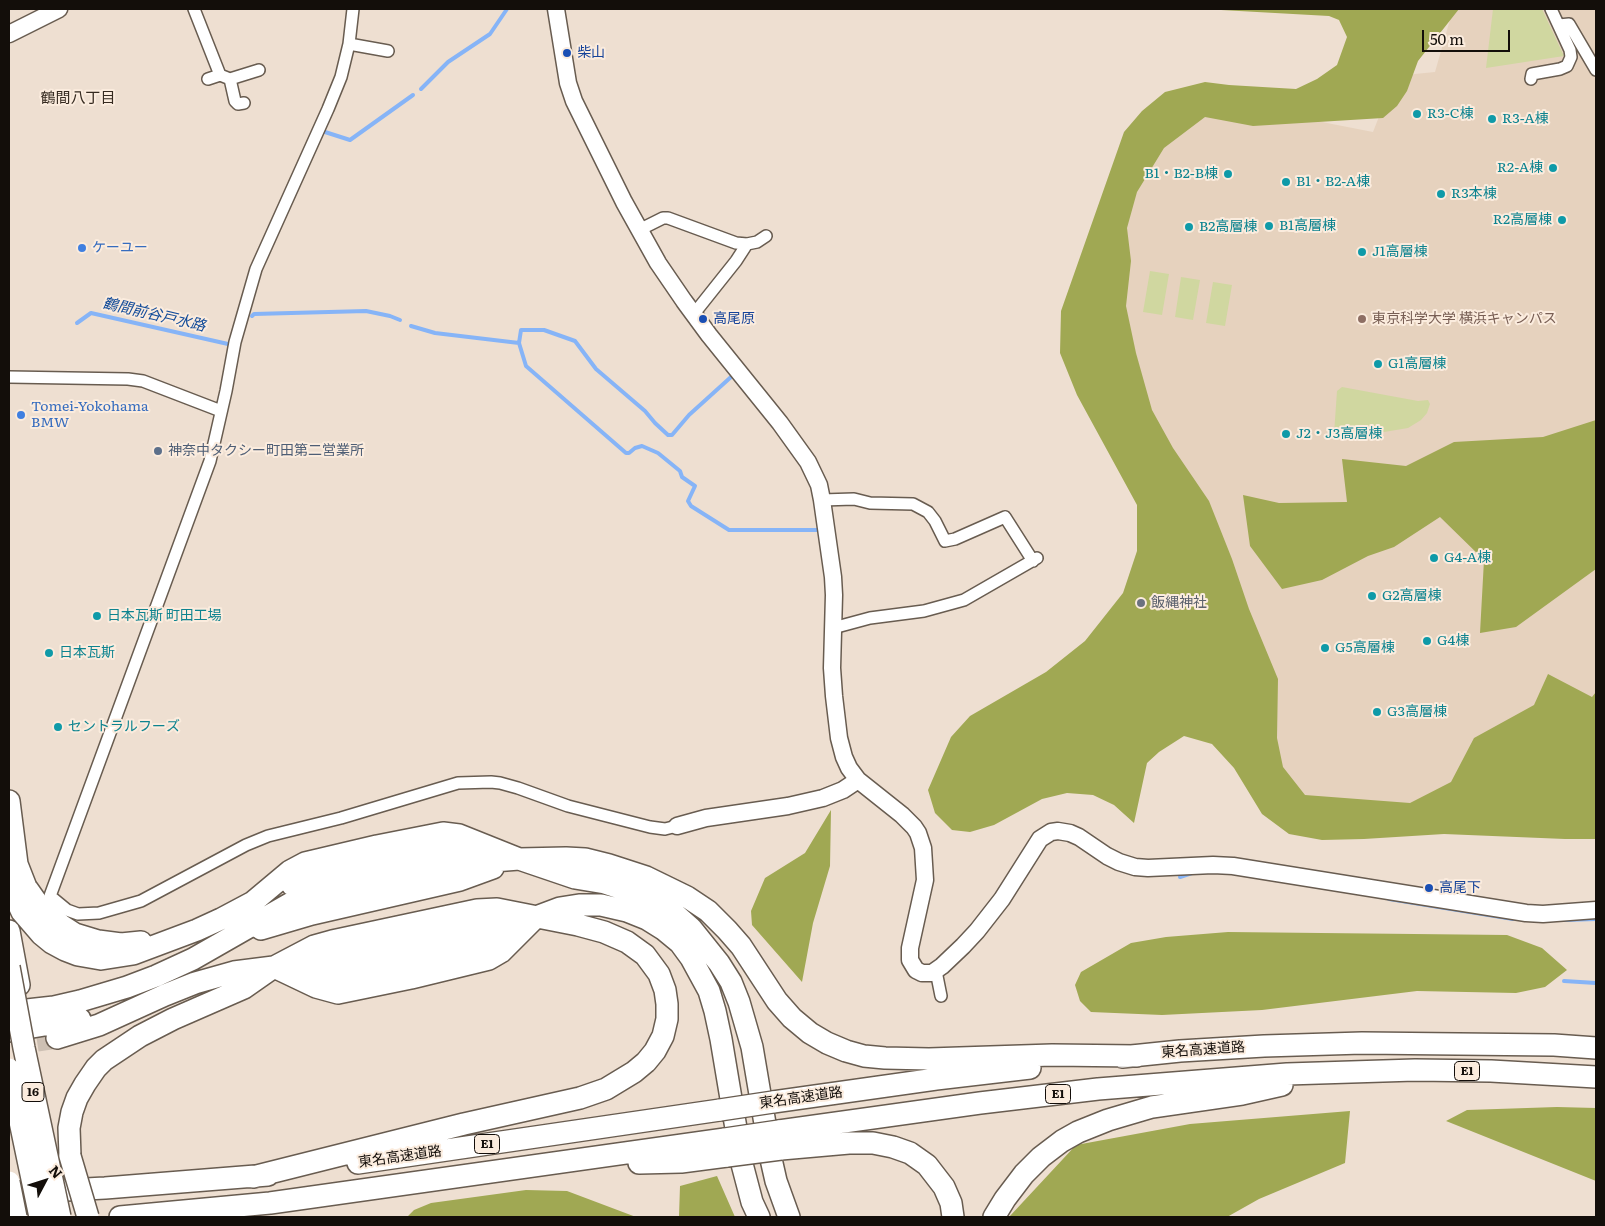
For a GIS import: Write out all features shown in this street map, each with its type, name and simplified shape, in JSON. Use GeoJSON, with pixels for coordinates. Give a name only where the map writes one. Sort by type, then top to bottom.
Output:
{"type":"FeatureCollection","features":[{"type":"Feature","properties":{"kind":"highway"},"geometry":{"type":"LineString","coordinates":[[9,801],[14,852],[21,876],[32,897],[60,925],[75,934],[98,941],[121,944],[171,939]]}},
{"type":"Feature","properties":{"kind":"highway"},"geometry":{"type":"LineString","coordinates":[[232,938],[259,904],[290,871],[305,863],[443,833],[460,835],[519,859],[574,878],[605,883],[658,903],[674,913],[691,928],[720,962],[731,982],[742,1010],[752,1047],[776,1180],[789,1217]]}},
{"type":"Feature","properties":{"kind":"highway"},"geometry":{"type":"LineString","coordinates":[[232,938],[312,914],[460,880],[519,859]]}},
{"type":"Feature","properties":{"kind":"highway"},"geometry":{"type":"LineString","coordinates":[[9,884],[22,912],[41,934],[58,947],[91,958],[114,958],[134,954],[259,904],[295,892],[455,864],[519,859],[584,859],[630,871],[667,886],[708,911],[741,946],[777,1001],[792,1018],[810,1033],[846,1051],[864,1056],[920,1059],[1052,1055],[1137,1056]]}},
{"type":"Feature","properties":{"kind":"highway"},"geometry":{"type":"LineString","coordinates":[[9,1012],[54,1007],[127,987],[193,959],[232,938],[295,892]]}},
{"type":"Feature","properties":{"kind":"highway"},"geometry":{"type":"LineString","coordinates":[[9,1031],[90,1017],[165,995],[214,977],[234,972],[274,967],[316,987],[338,993],[410,978],[489,958],[501,952],[536,916],[560,908],[579,905],[602,905],[627,911],[663,929],[680,943],[691,958],[709,991],[715,1010],[742,1164],[752,1202],[759,1217]]}},
{"type":"Feature","properties":{"kind":"highway"},"geometry":{"type":"LineString","coordinates":[[80,1217],[61,1155],[77,1098],[96,1068],[104,1060],[140,1036],[244,988],[274,967],[314,946],[477,910],[497,909],[604,932],[628,942],[645,955],[659,974],[665,990],[667,1019],[663,1036],[655,1051],[646,1062],[634,1072],[606,1089],[580,1098],[464,1124],[253,1177]]}},
{"type":"Feature","properties":{"kind":"highway","name":"16"},"geometry":{"type":"LineString","coordinates":[[9,931],[19,987],[42,1043],[61,1155],[66,1217]]}},
{"type":"Feature","properties":{"kind":"highway"},"geometry":{"type":"LineString","coordinates":[[707,946],[728,985],[734,1005],[743,1047],[761,1161],[766,1182],[779,1217]]}},
{"type":"Feature","properties":{"kind":"highway","name":"16"},"geometry":{"type":"LineString","coordinates":[[9,967],[60,1217]]}},
{"type":"Feature","properties":{"kind":"highway"},"geometry":{"type":"LineString","coordinates":[[9,1044],[42,1043],[100,1025],[165,995]]}},
{"type":"Feature","properties":{"kind":"highway","name":"東名高速道路"},"geometry":{"type":"LineString","coordinates":[[9,1193],[253,1177],[936,1079],[1137,1056],[1264,1046],[1362,1043],[1545,1045],[1596,1048]]}},
{"type":"Feature","properties":{"kind":"highway","name":"16"},"geometry":{"type":"LineString","coordinates":[[9,1069],[40,1217]]}},
{"type":"Feature","properties":{"kind":"highway","name":"東名高速道路"},"geometry":{"type":"LineString","coordinates":[[120,1217],[270,1203],[554,1163],[726,1148],[780,1140],[980,1103],[1098,1089],[1287,1074],[1415,1070],[1491,1071],[1596,1077]]}},
{"type":"Feature","properties":{"kind":"highway"},"geometry":{"type":"LineString","coordinates":[[994,1217],[1024,1174],[1041,1157],[1062,1141],[1108,1120],[1152,1107],[1242,1094],[1338,1073]]}},
{"type":"Feature","properties":{"kind":"highway","name":"16"},"geometry":{"type":"LineString","coordinates":[[9,1112],[30,1217]]}},
{"type":"Feature","properties":{"kind":"highway"},"geometry":{"type":"LineString","coordinates":[[780,1140],[826,1144],[865,1143],[893,1147],[910,1153],[927,1165],[944,1187],[951,1203],[952,1217]]}},
{"type":"Feature","properties":{"kind":"highway"},"geometry":{"type":"LineString","coordinates":[[61,1155],[88,1217]]}},
{"type":"Feature","properties":{"kind":"highway"},"geometry":{"type":"LineString","coordinates":[[9,1182],[16,1217]]}},
{"type":"Feature","properties":{"kind":"street"},"geometry":{"type":"LineString","coordinates":[[9,34],[59,9]]}},
{"type":"Feature","properties":{"kind":"street"},"geometry":{"type":"LineString","coordinates":[[194,9],[235,101],[238,104],[244,103]]}},
{"type":"Feature","properties":{"kind":"street"},"geometry":{"type":"LineString","coordinates":[[353,9],[349,44],[341,77],[256,269],[235,342],[210,461],[50,896],[68,910],[78,914],[113,910],[141,901],[246,845],[268,836],[341,818],[458,783],[500,783],[568,806],[650,828],[665,829],[706,818],[788,806],[823,798],[843,790],[858,780]]}},
{"type":"Feature","properties":{"kind":"street"},"geometry":{"type":"LineString","coordinates":[[556,9],[568,83],[603,159],[639,230],[658,264],[693,314],[780,423],[808,462],[819,485],[833,577],[832,668],[839,738],[846,762],[858,780],[902,815],[918,833],[923,848],[925,880],[910,948],[910,960],[918,972],[926,974],[936,971],[978,931],[1002,899],[1040,839],[1058,830],[1079,837],[1107,856],[1135,867],[1233,866],[1526,913],[1543,914],[1596,910]]}},
{"type":"Feature","properties":{"kind":"street"},"geometry":{"type":"LineString","coordinates":[[1531,79],[1532,74],[1560,69],[1567,66],[1570,62],[1570,50],[1551,9]]}},
{"type":"Feature","properties":{"kind":"street"},"geometry":{"type":"LineString","coordinates":[[1559,25],[1569,24],[1596,70]]}},
{"type":"Feature","properties":{"kind":"street"},"geometry":{"type":"LineString","coordinates":[[349,44],[388,51]]}},
{"type":"Feature","properties":{"kind":"street"},"geometry":{"type":"LineString","coordinates":[[208,79],[259,70]]}},
{"type":"Feature","properties":{"kind":"street"},"geometry":{"type":"LineString","coordinates":[[639,230],[663,218],[668,218],[736,243],[747,244],[757,242],[766,236]]}},
{"type":"Feature","properties":{"kind":"street"},"geometry":{"type":"LineString","coordinates":[[693,314],[736,261],[747,244]]}},
{"type":"Feature","properties":{"kind":"street"},"geometry":{"type":"LineString","coordinates":[[9,377],[128,379],[143,381],[221,411]]}},
{"type":"Feature","properties":{"kind":"street"},"geometry":{"type":"LineString","coordinates":[[822,500],[847,499],[870,503],[913,504],[928,512],[945,541],[955,539],[1005,517],[1035,559],[964,600],[924,611],[870,618],[833,628]]}},
{"type":"Feature","properties":{"kind":"street"},"geometry":{"type":"LineString","coordinates":[[936,971],[941,996]]}},
{"type":"Feature","properties":{"kind":"shaded area","name":"東京科学大学 横浜キャンパス"},"geometry":{"type":"Polygon","coordinates":[[[1453,9],[1596,9],[1596,702],[1412,816],[1302,796],[1284,773],[1155,427],[1099,211],[1170,108],[1276,113],[1373,132],[1395,76],[1435,72],[1453,9]]]}},
{"type":"Feature","properties":{"kind":"green space"},"geometry":{"type":"Polygon","coordinates":[[[1221,9],[1459,9],[1418,61],[1407,91],[1397,106],[1383,118],[1253,126],[1205,117],[1164,148],[1137,192],[1127,228],[1131,261],[1126,306],[1136,353],[1152,410],[1173,448],[1209,501],[1249,609],[1278,679],[1277,738],[1283,767],[1305,795],[1410,803],[1451,782],[1474,738],[1534,705],[1548,674],[1592,697],[1596,692],[1596,839],[1444,834],[1322,840],[1289,834],[1262,814],[1234,768],[1212,744],[1184,736],[1159,752],[1147,763],[1134,823],[1114,805],[1093,795],[1067,793],[1042,799],[994,825],[970,832],[952,830],[935,813],[928,790],[951,737],[970,716],[1046,672],[1085,641],[1123,593],[1137,551],[1137,505],[1077,395],[1060,353],[1061,311],[1124,132],[1142,111],[1165,92],[1205,82],[1296,89],[1317,79],[1337,65],[1347,37],[1339,20],[1329,16],[1221,9]]]}},
{"type":"Feature","properties":{"kind":"green space"},"geometry":{"type":"Polygon","coordinates":[[[1493,9],[1542,9],[1564,56],[1486,68],[1493,9]]]}},
{"type":"Feature","properties":{"kind":"green space"},"geometry":{"type":"Polygon","coordinates":[[[1150,271],[1169,274],[1162,315],[1143,312],[1150,271]]]}},
{"type":"Feature","properties":{"kind":"green space"},"geometry":{"type":"Polygon","coordinates":[[[1181,277],[1200,280],[1193,320],[1175,317],[1181,277]]]}},
{"type":"Feature","properties":{"kind":"green space"},"geometry":{"type":"Polygon","coordinates":[[[1213,282],[1232,285],[1225,326],[1206,323],[1213,282]]]}},
{"type":"Feature","properties":{"kind":"green space"},"geometry":{"type":"Polygon","coordinates":[[[1342,387],[1418,401],[1428,400],[1430,404],[1427,413],[1421,420],[1408,428],[1348,438],[1347,436],[1334,434],[1337,391],[1342,387]]]}},
{"type":"Feature","properties":{"kind":"green space"},"geometry":{"type":"Polygon","coordinates":[[[1596,420],[1596,569],[1516,627],[1480,633],[1484,560],[1440,517],[1394,547],[1368,556],[1322,580],[1282,589],[1250,546],[1243,495],[1279,503],[1347,502],[1342,459],[1406,466],[1454,442],[1543,437],[1596,420]]]}},
{"type":"Feature","properties":{"kind":"green space"},"geometry":{"type":"Polygon","coordinates":[[[831,810],[830,866],[813,923],[802,982],[752,925],[751,911],[765,878],[805,853],[831,810]]]}},
{"type":"Feature","properties":{"kind":"green space"},"geometry":{"type":"Polygon","coordinates":[[[1228,932],[1507,935],[1542,948],[1567,970],[1545,987],[1516,993],[1417,991],[1262,1010],[1162,1015],[1091,1012],[1080,1001],[1075,985],[1081,972],[1131,943],[1166,937],[1228,932]]]}},
{"type":"Feature","properties":{"kind":"green space"},"geometry":{"type":"Polygon","coordinates":[[[1557,1107],[1596,1108],[1596,1181],[1446,1121],[1467,1110],[1557,1107]]]}},
{"type":"Feature","properties":{"kind":"green space"},"geometry":{"type":"Polygon","coordinates":[[[1350,1111],[1345,1163],[1259,1199],[1227,1217],[1009,1217],[1076,1145],[1190,1124],[1350,1111]]]}},
{"type":"Feature","properties":{"kind":"green space"},"geometry":{"type":"Polygon","coordinates":[[[717,1176],[735,1217],[679,1217],[680,1186],[717,1176]]]}},
{"type":"Feature","properties":{"kind":"green space"},"geometry":{"type":"Polygon","coordinates":[[[526,1190],[567,1191],[636,1217],[407,1217],[414,1210],[431,1203],[526,1190]]]}},
{"type":"Feature","properties":{"kind":"waterway"},"geometry":{"type":"LineString","coordinates":[[421,89],[448,62],[490,34],[507,9]]}},
{"type":"Feature","properties":{"kind":"waterway"},"geometry":{"type":"LineString","coordinates":[[325,132],[350,140],[413,95]]}},
{"type":"Feature","properties":{"kind":"waterway"},"geometry":{"type":"LineString","coordinates":[[252,316],[254,314],[366,311],[400,320]]}},
{"type":"Feature","properties":{"kind":"waterway","name":"鶴間前谷戸水路"},"geometry":{"type":"LineString","coordinates":[[77,323],[91,313],[228,344]]}},
{"type":"Feature","properties":{"kind":"waterway"},"geometry":{"type":"LineString","coordinates":[[411,326],[435,333],[519,343]]}},
{"type":"Feature","properties":{"kind":"waterway"},"geometry":{"type":"LineString","coordinates":[[731,377],[689,415],[672,435],[668,435],[645,411],[596,369],[575,341],[544,330],[521,330],[519,343],[526,366],[626,453],[642,446],[658,453],[680,471],[682,477],[695,486],[688,501],[691,506],[729,530],[817,530]]}},
{"type":"Feature","properties":{"kind":"waterway"},"geometry":{"type":"LineString","coordinates":[[1180,877],[1192,873]]}},
{"type":"Feature","properties":{"kind":"waterway"},"geometry":{"type":"LineString","coordinates":[[1389,899],[1513,919]]}},
{"type":"Feature","properties":{"kind":"waterway"},"geometry":{"type":"LineString","coordinates":[[1565,920],[1596,919]]}},
{"type":"Feature","properties":{"kind":"waterway"},"geometry":{"type":"LineString","coordinates":[[1564,981],[1596,983]]}},
{"type":"Feature","properties":{"kind":"tunnel"},"geometry":{"type":"LineString","coordinates":[[37,1041],[57,1038]]}},
{"type":"Feature","properties":{"kind":"place","name":"柴山"},"geometry":{"type":"Point","coordinates":[567,53]}},
{"type":"Feature","properties":{"kind":"place","name":"R3-C棟"},"geometry":{"type":"Point","coordinates":[1417,114]}},
{"type":"Feature","properties":{"kind":"place","name":"R3-A棟"},"geometry":{"type":"Point","coordinates":[1492,119]}},
{"type":"Feature","properties":{"kind":"place","name":"R2-A棟"},"geometry":{"type":"Point","coordinates":[1553,168]}},
{"type":"Feature","properties":{"kind":"place","name":"B1・B2-B棟"},"geometry":{"type":"Point","coordinates":[1228,174]}},
{"type":"Feature","properties":{"kind":"place","name":"B1・B2-A棟"},"geometry":{"type":"Point","coordinates":[1286,182]}},
{"type":"Feature","properties":{"kind":"place","name":"R3本棟"},"geometry":{"type":"Point","coordinates":[1441,194]}},
{"type":"Feature","properties":{"kind":"place","name":"R2高層棟"},"geometry":{"type":"Point","coordinates":[1562,220]}},
{"type":"Feature","properties":{"kind":"place","name":"B1高層棟"},"geometry":{"type":"Point","coordinates":[1269,226]}},
{"type":"Feature","properties":{"kind":"place","name":"B2高層棟"},"geometry":{"type":"Point","coordinates":[1189,227]}},
{"type":"Feature","properties":{"kind":"place","name":"ケーユー"},"geometry":{"type":"Point","coordinates":[82,248]}},
{"type":"Feature","properties":{"kind":"place","name":"J1高層棟"},"geometry":{"type":"Point","coordinates":[1362,252]}},
{"type":"Feature","properties":{"kind":"place","name":"高尾原"},"geometry":{"type":"Point","coordinates":[703,319]}},
{"type":"Feature","properties":{"kind":"place","name":"東京科学大学 横浜キャンパス"},"geometry":{"type":"Point","coordinates":[1362,319]}},
{"type":"Feature","properties":{"kind":"place","name":"G1高層棟"},"geometry":{"type":"Point","coordinates":[1378,364]}},
{"type":"Feature","properties":{"kind":"place","name":"Tomei-Yokohama BMW"},"geometry":{"type":"Point","coordinates":[21,415]}},
{"type":"Feature","properties":{"kind":"place","name":"J2・J3高層棟"},"geometry":{"type":"Point","coordinates":[1286,434]}},
{"type":"Feature","properties":{"kind":"place","name":"神奈中タクシー町田第二営業所"},"geometry":{"type":"Point","coordinates":[158,451]}},
{"type":"Feature","properties":{"kind":"place","name":"G4-A棟"},"geometry":{"type":"Point","coordinates":[1434,558]}},
{"type":"Feature","properties":{"kind":"place","name":"G2高層棟"},"geometry":{"type":"Point","coordinates":[1372,596]}},
{"type":"Feature","properties":{"kind":"place","name":"飯縄神社"},"geometry":{"type":"Point","coordinates":[1141,603]}},
{"type":"Feature","properties":{"kind":"place","name":"日本瓦斯 町田工場"},"geometry":{"type":"Point","coordinates":[97,616]}},
{"type":"Feature","properties":{"kind":"place","name":"G4棟"},"geometry":{"type":"Point","coordinates":[1427,641]}},
{"type":"Feature","properties":{"kind":"place","name":"G5高層棟"},"geometry":{"type":"Point","coordinates":[1325,648]}},
{"type":"Feature","properties":{"kind":"place","name":"日本瓦斯"},"geometry":{"type":"Point","coordinates":[49,653]}},
{"type":"Feature","properties":{"kind":"place","name":"G3高層棟"},"geometry":{"type":"Point","coordinates":[1377,712]}},
{"type":"Feature","properties":{"kind":"place","name":"セントラルフーズ"},"geometry":{"type":"Point","coordinates":[58,727]}},
{"type":"Feature","properties":{"kind":"place","name":"高尾下"},"geometry":{"type":"Point","coordinates":[1429,888]}},
{"type":"Feature","properties":{"kind":"district","name":"鶴間八丁目"},"geometry":{"type":"Point","coordinates":[78,99]}}]}
